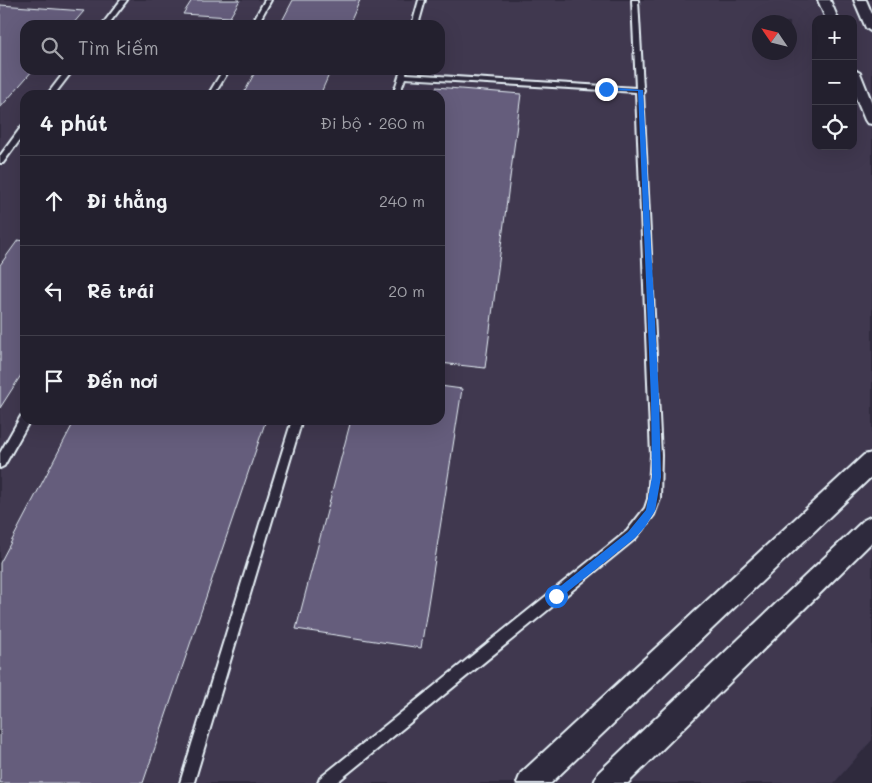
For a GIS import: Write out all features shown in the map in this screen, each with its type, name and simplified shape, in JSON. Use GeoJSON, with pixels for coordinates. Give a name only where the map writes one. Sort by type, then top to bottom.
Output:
{"type":"FeatureCollection","features":[{"type":"Feature","properties":{"kind":"street"},"geometry":{"type":"LineString","coordinates":[[824,0],[830,15]]}},
{"type":"Feature","properties":{"kind":"street"},"geometry":{"type":"LineString","coordinates":[[860,0],[872,28]]}},
{"type":"Feature","properties":{"kind":"street"},"geometry":{"type":"LineString","coordinates":[[857,83],[872,120]]}},
{"type":"Feature","properties":{"kind":"street"},"geometry":{"type":"LineString","coordinates":[[531,783],[872,462]]}},
{"type":"Feature","properties":{"kind":"street"},"geometry":{"type":"LineString","coordinates":[[608,783],[872,527]]}},
{"type":"Feature","properties":{"kind":"lane"},"geometry":{"type":"LineString","coordinates":[[109,20],[124,0]]}},
{"type":"Feature","properties":{"kind":"lane"},"geometry":{"type":"LineString","coordinates":[[257,20],[268,0]]}},
{"type":"Feature","properties":{"kind":"lane"},"geometry":{"type":"LineString","coordinates":[[416,20],[422,0]]}},
{"type":"Feature","properties":{"kind":"lane"},"geometry":{"type":"LineString","coordinates":[[325,783],[632,535],[650,511],[656,477],[656,418],[635,0]]}},
{"type":"Feature","properties":{"kind":"lane"},"geometry":{"type":"LineString","coordinates":[[54,90],[66,75]]}},
{"type":"Feature","properties":{"kind":"lane"},"geometry":{"type":"LineString","coordinates":[[214,90],[223,75]]}},
{"type":"Feature","properties":{"kind":"lane"},"geometry":{"type":"LineString","coordinates":[[398,90],[402,75]]}},
{"type":"Feature","properties":{"kind":"lane"},"geometry":{"type":"LineString","coordinates":[[428,75],[588,88],[641,90]]}},
{"type":"Feature","properties":{"kind":"lane"},"geometry":{"type":"LineString","coordinates":[[0,161],[20,135]]}},
{"type":"Feature","properties":{"kind":"lane"},"geometry":{"type":"LineString","coordinates":[[0,463],[22,425]]}},
{"type":"Feature","properties":{"kind":"lane"},"geometry":{"type":"LineString","coordinates":[[187,782],[295,425]]}},
{"type":"Feature","properties":{"kind":"shaded area"},"geometry":{"type":"Polygon","coordinates":[[[0,0],[872,0],[872,740],[834,783],[0,783],[0,0]]]}},
{"type":"Feature","properties":{"kind":"building"},"geometry":{"type":"Polygon","coordinates":[[[192,0],[240,0],[230,17],[183,14],[192,0]]]}},
{"type":"Feature","properties":{"kind":"building"},"geometry":{"type":"Polygon","coordinates":[[[293,0],[360,0],[351,20],[283,20],[293,0]]]}},
{"type":"Feature","properties":{"kind":"building"},"geometry":{"type":"Polygon","coordinates":[[[0,5],[84,11],[76,20],[20,20],[20,75],[29,75],[0,108],[0,5]]]}},
{"type":"Feature","properties":{"kind":"building"},"geometry":{"type":"Polygon","coordinates":[[[253,75],[329,75],[322,90],[246,90],[253,75]]]}},
{"type":"Feature","properties":{"kind":"building"},"geometry":{"type":"Polygon","coordinates":[[[436,87],[521,94],[485,368],[445,364],[445,90],[436,90],[436,87]]]}},
{"type":"Feature","properties":{"kind":"building"},"geometry":{"type":"Polygon","coordinates":[[[18,240],[20,240],[20,377],[0,408],[0,265],[18,240]]]}},
{"type":"Feature","properties":{"kind":"building"},"geometry":{"type":"Polygon","coordinates":[[[445,387],[462,389],[421,648],[296,629],[350,425],[445,425],[445,387]]]}},
{"type":"Feature","properties":{"kind":"building"},"geometry":{"type":"Polygon","coordinates":[[[72,425],[264,425],[143,783],[0,783],[0,563],[72,425]]]}},
{"type":"Feature","properties":{"kind":"route"},"geometry":{"type":"LineString","coordinates":[[556,596],[632,535],[650,511],[654,499],[656,477],[655,399],[641,90],[606,89]]}}]}
